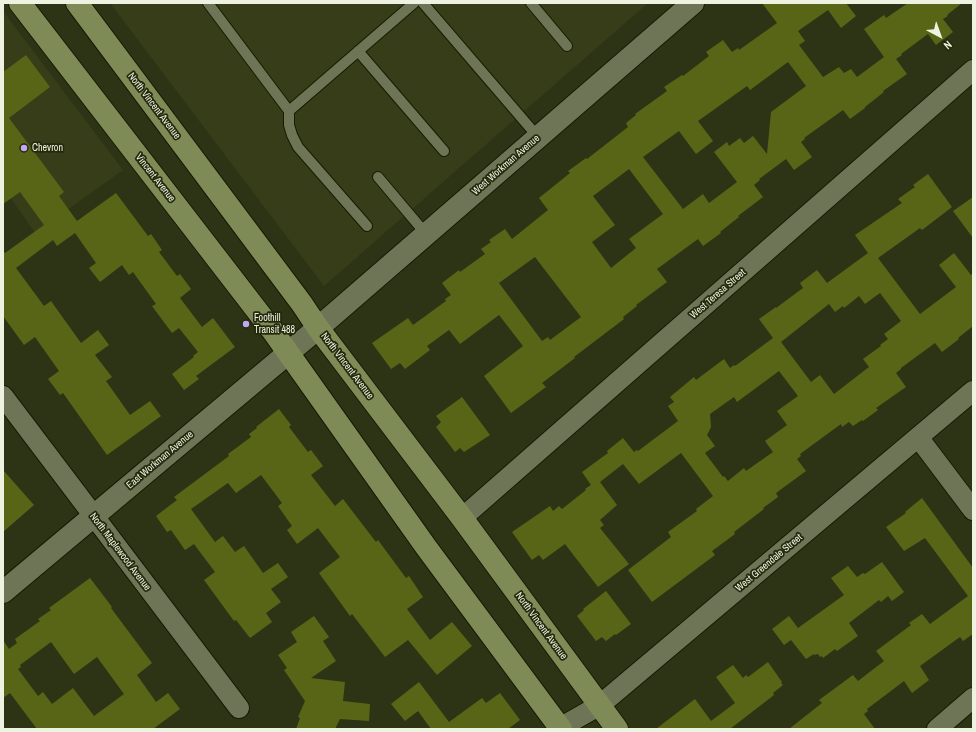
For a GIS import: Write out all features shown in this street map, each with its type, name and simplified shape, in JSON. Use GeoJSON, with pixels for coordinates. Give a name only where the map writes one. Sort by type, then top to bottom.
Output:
{"type":"FeatureCollection","features":[{"type":"Feature","properties":{"kind":"main road","name":"Vincent Avenue"},"geometry":{"type":"LineString","coordinates":[[20,3],[289,353]]}},
{"type":"Feature","properties":{"kind":"main road","name":"North Vincent Avenue"},"geometry":{"type":"LineString","coordinates":[[77,3],[297,297],[318,328],[462,518],[617,729]]}},
{"type":"Feature","properties":{"kind":"main road"},"geometry":{"type":"LineString","coordinates":[[289,353],[426,547],[560,728]]}},
{"type":"Feature","properties":{"kind":"street","name":"West Workman Avenue"},"geometry":{"type":"LineString","coordinates":[[318,328],[693,3]]}},
{"type":"Feature","properties":{"kind":"street","name":"West Teresa Street"},"geometry":{"type":"LineString","coordinates":[[462,518],[973,70]]}},
{"type":"Feature","properties":{"kind":"street","name":"East Workman Avenue"},"geometry":{"type":"LineString","coordinates":[[3,592],[318,328]]}},
{"type":"Feature","properties":{"kind":"street","name":"West Greendale Street"},"geometry":{"type":"LineString","coordinates":[[560,728],[600,705],[973,391]]}},
{"type":"Feature","properties":{"kind":"street","name":"North Maplewood Avenue"},"geometry":{"type":"LineString","coordinates":[[3,396],[239,708]]}},
{"type":"Feature","properties":{"kind":"street"},"geometry":{"type":"LineString","coordinates":[[918,437],[973,510]]}},
{"type":"Feature","properties":{"kind":"street"},"geometry":{"type":"LineString","coordinates":[[937,729],[973,698]]}},
{"type":"Feature","properties":{"kind":"lane"},"geometry":{"type":"LineString","coordinates":[[208,3],[289,111],[289,125],[298,146],[367,226]]}},
{"type":"Feature","properties":{"kind":"lane"},"geometry":{"type":"LineString","coordinates":[[289,111],[414,3]]}},
{"type":"Feature","properties":{"kind":"lane"},"geometry":{"type":"LineString","coordinates":[[423,3],[538,137]]}},
{"type":"Feature","properties":{"kind":"lane"},"geometry":{"type":"LineString","coordinates":[[531,3],[567,46]]}},
{"type":"Feature","properties":{"kind":"lane"},"geometry":{"type":"LineString","coordinates":[[358,51],[444,152]]}},
{"type":"Feature","properties":{"kind":"lane"},"geometry":{"type":"LineString","coordinates":[[378,177],[426,234]]}},
{"type":"Feature","properties":{"kind":"shaded area"},"geometry":{"type":"Polygon","coordinates":[[[110,3],[648,3],[324,286],[110,3]]]}},
{"type":"Feature","properties":{"kind":"shaded area"},"geometry":{"type":"Polygon","coordinates":[[[3,11],[123,170],[35,233],[3,187],[3,11]]]}},
{"type":"Feature","properties":{"kind":"building"},"geometry":{"type":"Polygon","coordinates":[[[762,3],[846,3],[856,16],[841,28],[828,10],[798,31],[805,41],[799,45],[823,77],[839,67],[844,73],[851,69],[857,77],[884,57],[864,29],[884,15],[886,18],[908,3],[962,3],[943,19],[953,32],[936,45],[928,34],[896,59],[907,74],[883,91],[884,92],[850,119],[843,110],[804,138],[805,139],[801,142],[812,157],[794,170],[786,159],[759,179],[760,180],[754,185],[763,197],[738,216],[739,217],[720,232],[721,233],[703,246],[698,239],[657,269],[667,282],[636,305],[637,306],[623,317],[624,319],[542,383],[546,387],[511,413],[484,376],[523,346],[499,315],[460,344],[449,330],[427,346],[430,350],[405,369],[400,363],[391,369],[372,343],[408,318],[413,325],[446,301],[445,299],[451,295],[442,283],[459,270],[460,272],[485,254],[481,249],[491,242],[489,240],[505,229],[512,239],[548,210],[539,198],[570,173],[568,171],[586,158],[587,159],[628,127],[626,123],[636,115],[635,114],[667,91],[664,87],[682,75],[683,76],[709,56],[706,52],[723,40],[732,52],[738,48],[739,50],[777,23],[762,3]],[[788,62],[750,90],[747,86],[698,121],[713,141],[696,154],[679,131],[643,157],[683,209],[703,194],[709,203],[737,182],[714,152],[727,142],[729,146],[740,138],[744,143],[753,136],[767,154],[771,112],[806,86],[788,62]],[[629,169],[593,196],[615,225],[592,242],[611,268],[636,248],[629,239],[663,214],[629,169]],[[535,257],[499,283],[542,341],[548,337],[550,340],[581,317],[535,257]]]}},
{"type":"Feature","properties":{"kind":"building"},"geometry":{"type":"Polygon","coordinates":[[[26,55],[50,87],[9,118],[64,192],[59,196],[77,221],[116,193],[148,236],[151,234],[162,250],[159,252],[177,276],[180,274],[191,289],[180,298],[202,327],[213,318],[235,347],[196,376],[199,379],[184,390],[172,374],[194,357],[193,356],[198,352],[179,328],[172,333],[152,306],[156,304],[133,272],[129,275],[122,265],[100,282],[89,268],[96,263],[75,233],[57,246],[53,240],[16,268],[44,306],[51,301],[81,343],[98,330],[109,345],[95,355],[112,377],[106,381],[130,415],[150,401],[161,416],[107,455],[63,393],[60,395],[48,379],[59,371],[35,337],[24,345],[3,316],[3,251],[5,253],[44,225],[20,192],[3,204],[3,72],[26,55]]]}},
{"type":"Feature","properties":{"kind":"building"},"geometry":{"type":"Polygon","coordinates":[[[928,174],[952,207],[922,230],[920,228],[878,258],[920,314],[956,287],[939,265],[954,253],[971,275],[973,273],[973,326],[942,352],[935,343],[901,368],[896,373],[906,387],[876,408],[878,410],[853,426],[849,422],[842,427],[841,424],[800,454],[801,456],[797,459],[806,471],[776,493],[778,497],[734,532],[735,534],[712,551],[715,555],[652,602],[628,570],[671,537],[668,532],[697,511],[696,509],[713,496],[681,453],[639,484],[623,464],[600,482],[617,505],[600,520],[604,525],[600,528],[629,564],[598,587],[565,544],[543,560],[539,555],[532,560],[512,532],[550,506],[553,511],[559,506],[562,509],[586,490],[585,489],[591,485],[582,472],[608,453],[607,451],[623,438],[634,452],[637,450],[638,451],[678,421],[668,406],[674,402],[670,397],[694,377],[696,380],[724,359],[730,368],[734,365],[735,366],[773,338],[759,319],[803,288],[800,283],[817,270],[827,283],[868,253],[855,235],[902,203],[898,199],[915,187],[913,185],[928,174]],[[880,293],[865,304],[859,296],[844,308],[843,306],[835,312],[829,304],[781,342],[811,382],[820,375],[834,394],[869,367],[863,359],[888,339],[884,334],[901,321],[880,293]],[[779,371],[737,402],[734,397],[710,414],[711,427],[707,435],[715,446],[705,453],[723,477],[724,476],[728,481],[744,468],[746,471],[773,452],[765,441],[787,425],[777,411],[798,396],[779,371]]]}},
{"type":"Feature","properties":{"kind":"building"},"geometry":{"type":"Polygon","coordinates":[[[973,197],[973,238],[953,211],[973,197]]]}},
{"type":"Feature","properties":{"kind":"building"},"geometry":{"type":"Polygon","coordinates":[[[462,397],[490,435],[464,452],[460,448],[455,452],[436,427],[441,422],[436,416],[462,397]]]}},
{"type":"Feature","properties":{"kind":"building"},"geometry":{"type":"Polygon","coordinates":[[[279,409],[291,425],[289,427],[308,452],[311,450],[323,466],[311,475],[335,506],[343,499],[376,542],[378,540],[406,578],[409,576],[423,597],[407,609],[430,640],[452,622],[472,646],[437,675],[408,640],[385,657],[352,614],[350,616],[319,573],[340,557],[318,528],[297,544],[287,530],[292,526],[278,506],[282,503],[261,475],[236,493],[228,483],[191,509],[215,542],[223,536],[235,552],[244,546],[263,573],[278,563],[288,577],[271,589],[281,602],[266,613],[272,622],[250,638],[236,620],[234,621],[204,580],[215,572],[194,544],[185,550],[171,530],[167,532],[156,516],[177,500],[174,497],[229,456],[228,454],[251,437],[249,434],[257,428],[256,427],[279,409]]]}},
{"type":"Feature","properties":{"kind":"building"},"geometry":{"type":"Polygon","coordinates":[[[3,470],[34,505],[3,532],[3,470]]]}},
{"type":"Feature","properties":{"kind":"building"},"geometry":{"type":"Polygon","coordinates":[[[922,498],[973,568],[973,634],[963,641],[960,637],[920,666],[929,680],[912,693],[904,681],[867,709],[868,711],[864,714],[875,729],[789,729],[822,703],[819,700],[853,675],[858,681],[884,661],[876,651],[911,625],[909,623],[922,614],[930,624],[968,596],[925,538],[904,551],[886,527],[906,513],[905,512],[922,498]]]}},
{"type":"Feature","properties":{"kind":"building"},"geometry":{"type":"Polygon","coordinates":[[[882,562],[904,592],[892,601],[888,596],[881,602],[879,600],[849,623],[858,636],[837,651],[835,649],[823,658],[818,654],[814,654],[806,659],[791,640],[784,645],[772,629],[789,616],[798,628],[844,595],[831,578],[848,566],[857,577],[863,573],[865,574],[882,562]]]}},
{"type":"Feature","properties":{"kind":"building"},"geometry":{"type":"Polygon","coordinates":[[[90,578],[152,663],[137,675],[156,702],[168,693],[180,709],[153,729],[37,729],[10,693],[3,698],[3,640],[9,649],[17,643],[15,639],[40,621],[38,619],[51,610],[49,608],[90,578]],[[51,642],[20,665],[21,667],[18,669],[38,696],[43,692],[52,704],[73,688],[94,716],[124,694],[97,657],[74,674],[51,642]]]}},
{"type":"Feature","properties":{"kind":"building"},"geometry":{"type":"Polygon","coordinates":[[[606,591],[631,624],[606,641],[602,637],[596,641],[577,616],[584,610],[583,609],[606,591]]]}},
{"type":"Feature","properties":{"kind":"building"},"geometry":{"type":"Polygon","coordinates":[[[314,616],[329,637],[323,641],[336,661],[311,678],[345,682],[343,701],[370,704],[369,721],[340,719],[335,729],[296,729],[300,718],[298,717],[305,701],[284,670],[287,668],[278,655],[297,642],[291,632],[314,616]]]}},
{"type":"Feature","properties":{"kind":"building"},"geometry":{"type":"Polygon","coordinates":[[[768,662],[783,685],[773,693],[774,695],[730,729],[656,729],[695,699],[711,721],[735,703],[716,677],[733,665],[743,678],[746,675],[748,677],[768,662]]]}},
{"type":"Feature","properties":{"kind":"building"},"geometry":{"type":"Polygon","coordinates":[[[419,682],[449,722],[482,698],[486,703],[500,693],[520,720],[508,729],[431,729],[418,711],[405,721],[391,704],[419,682]]]}},
{"type":"Feature","properties":{"kind":"place","name":"Chevron"},"geometry":{"type":"Point","coordinates":[24,148]}},
{"type":"Feature","properties":{"kind":"place","name":"Foothill Transit 488"},"geometry":{"type":"Point","coordinates":[246,324]}}]}
